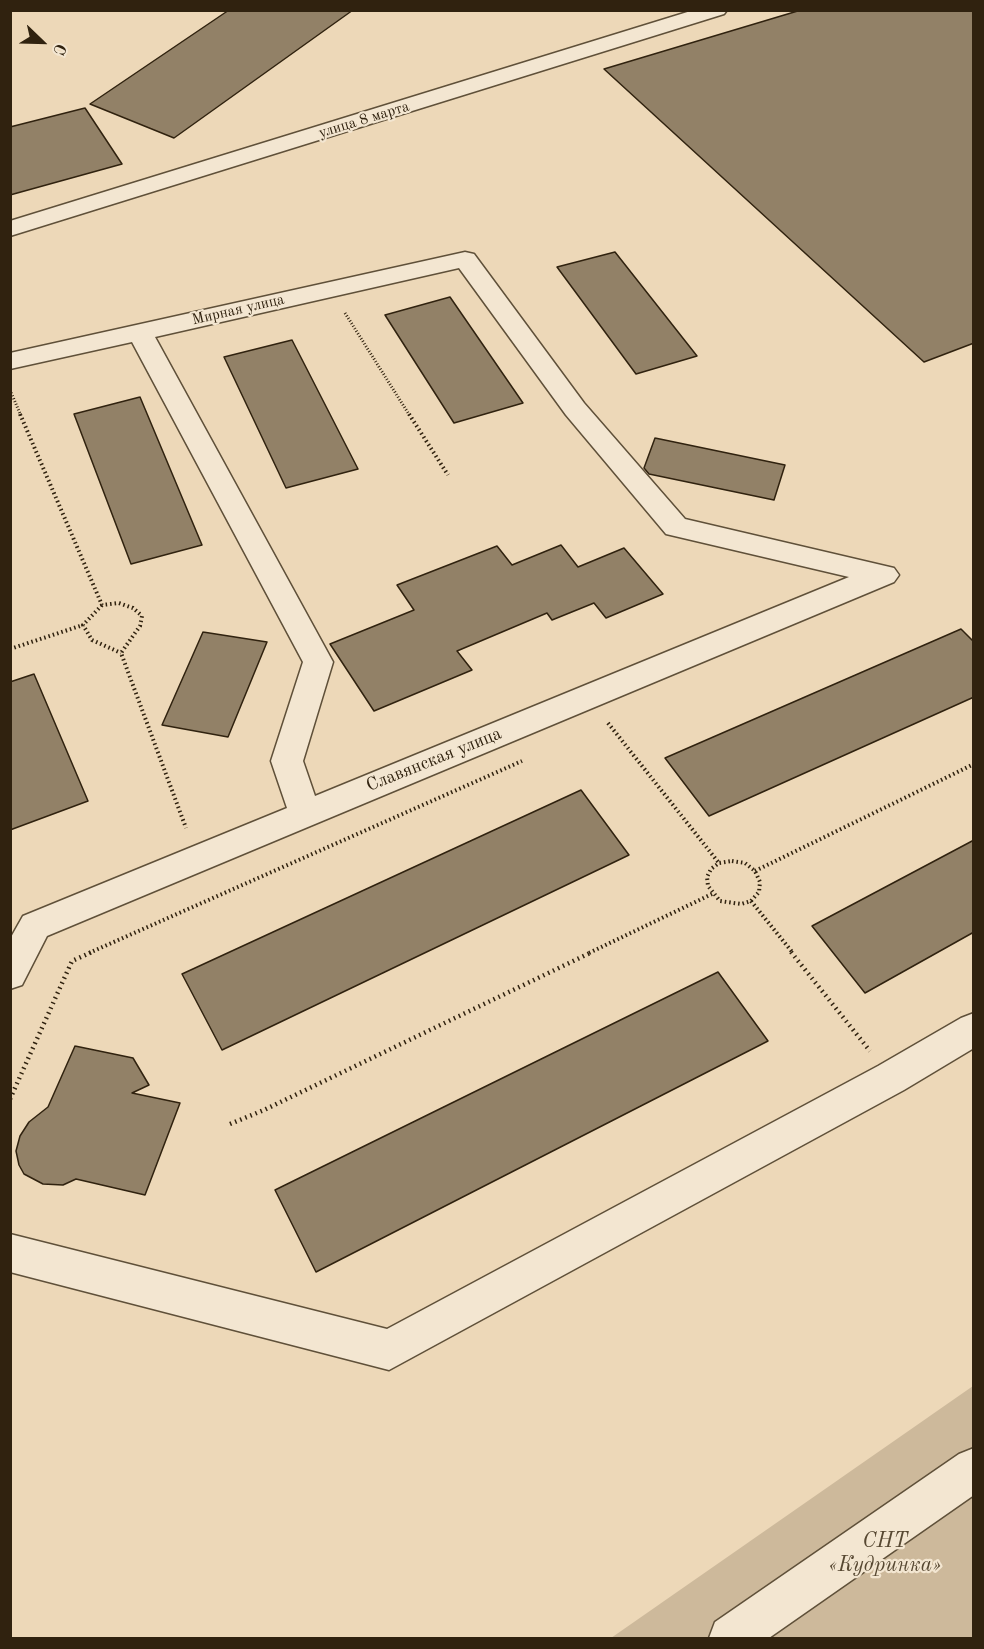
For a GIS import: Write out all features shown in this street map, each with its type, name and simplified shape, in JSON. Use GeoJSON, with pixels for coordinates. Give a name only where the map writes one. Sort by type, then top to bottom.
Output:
{"type":"FeatureCollection","features":[{"type":"Feature","properties":{"kind":"street","name":"улица 8 марта"},"geometry":{"type":"LineString","coordinates":[[10,229],[717,10]]}},
{"type":"Feature","properties":{"kind":"street","name":"Мирная улица"},"geometry":{"type":"LineString","coordinates":[[10,361],[465,259],[575,409],[676,527],[884,574]]}},
{"type":"Feature","properties":{"kind":"street"},"geometry":{"type":"LineString","coordinates":[[140,332],[318,662],[288,761],[305,814]]}},
{"type":"Feature","properties":{"kind":"street","name":"Славянская улица"},"geometry":{"type":"LineString","coordinates":[[10,974],[35,926],[884,574]]}},
{"type":"Feature","properties":{"kind":"street"},"geometry":{"type":"LineString","coordinates":[[10,1253],[389,1350],[891,1078],[974,1029]]}},
{"type":"Feature","properties":{"kind":"street"},"geometry":{"type":"LineString","coordinates":[[731,1638],[974,1468]]}},
{"type":"Feature","properties":{"kind":"path"},"geometry":{"type":"LineString","coordinates":[[330,290],[448,476]]}},
{"type":"Feature","properties":{"kind":"path"},"geometry":{"type":"LineString","coordinates":[[10,390],[102,605]]}},
{"type":"Feature","properties":{"kind":"path"},"geometry":{"type":"LineString","coordinates":[[10,650],[83,625],[102,605],[119,603],[133,608],[142,616],[140,626],[122,652]]}},
{"type":"Feature","properties":{"kind":"path"},"geometry":{"type":"LineString","coordinates":[[83,625],[92,640],[122,652],[188,831]]}},
{"type":"Feature","properties":{"kind":"path"},"geometry":{"type":"LineString","coordinates":[[598,727],[609,722],[719,863]]}},
{"type":"Feature","properties":{"kind":"path"},"geometry":{"type":"LineString","coordinates":[[10,1099],[72,961],[532,757]]}},
{"type":"Feature","properties":{"kind":"path"},"geometry":{"type":"LineString","coordinates":[[755,871],[974,764]]}},
{"type":"Feature","properties":{"kind":"path"},"geometry":{"type":"LineString","coordinates":[[732,861],[745,863],[755,871],[760,882],[759,892],[751,901],[731,904],[720,901],[712,894],[707,877],[711,869],[719,863],[732,861]]}},
{"type":"Feature","properties":{"kind":"path"},"geometry":{"type":"LineString","coordinates":[[230,1124],[264,1110],[712,894]]}},
{"type":"Feature","properties":{"kind":"path"},"geometry":{"type":"LineString","coordinates":[[751,901],[891,1078]]}},
{"type":"Feature","properties":{"kind":"green space","name":"СНТ «Кудринка»"},"geometry":{"type":"Polygon","coordinates":[[[973,1386],[973,1638],[611,1638],[973,1386]]]}},
{"type":"Feature","properties":{"kind":"building"},"geometry":{"type":"Polygon","coordinates":[[[229,10],[353,10],[174,138],[90,104],[229,10]]]}},
{"type":"Feature","properties":{"kind":"building"},"geometry":{"type":"Polygon","coordinates":[[[801,10],[974,10],[974,343],[924,362],[604,69],[801,10]]]}},
{"type":"Feature","properties":{"kind":"building"},"geometry":{"type":"Polygon","coordinates":[[[85,108],[122,164],[10,195],[10,127],[85,108]]]}},
{"type":"Feature","properties":{"kind":"building"},"geometry":{"type":"Polygon","coordinates":[[[615,252],[697,356],[636,374],[557,267],[615,252]]]}},
{"type":"Feature","properties":{"kind":"building"},"geometry":{"type":"Polygon","coordinates":[[[450,297],[523,403],[454,423],[385,315],[450,297]]]}},
{"type":"Feature","properties":{"kind":"building"},"geometry":{"type":"Polygon","coordinates":[[[292,340],[358,469],[286,488],[224,357],[292,340]]]}},
{"type":"Feature","properties":{"kind":"building"},"geometry":{"type":"Polygon","coordinates":[[[140,397],[202,545],[131,564],[74,414],[140,397]]]}},
{"type":"Feature","properties":{"kind":"building"},"geometry":{"type":"Polygon","coordinates":[[[655,438],[785,465],[774,500],[649,474],[644,468],[655,438]]]}},
{"type":"Feature","properties":{"kind":"building"},"geometry":{"type":"Polygon","coordinates":[[[561,545],[578,567],[624,548],[663,594],[606,618],[594,603],[552,620],[547,613],[457,651],[472,670],[374,711],[330,644],[414,610],[397,585],[497,546],[512,565],[561,545]]]}},
{"type":"Feature","properties":{"kind":"building"},"geometry":{"type":"Polygon","coordinates":[[[961,629],[974,642],[974,697],[709,816],[665,758],[961,629]]]}},
{"type":"Feature","properties":{"kind":"building"},"geometry":{"type":"Polygon","coordinates":[[[203,632],[267,642],[228,737],[162,725],[203,632]]]}},
{"type":"Feature","properties":{"kind":"building"},"geometry":{"type":"Polygon","coordinates":[[[34,674],[88,801],[10,830],[10,682],[34,674]]]}},
{"type":"Feature","properties":{"kind":"building"},"geometry":{"type":"Polygon","coordinates":[[[581,790],[629,855],[222,1050],[182,974],[581,790]]]}},
{"type":"Feature","properties":{"kind":"building"},"geometry":{"type":"Polygon","coordinates":[[[974,840],[974,932],[865,993],[812,926],[974,840]]]}},
{"type":"Feature","properties":{"kind":"building"},"geometry":{"type":"Polygon","coordinates":[[[718,972],[768,1041],[316,1272],[275,1190],[718,972]]]}},
{"type":"Feature","properties":{"kind":"building"},"geometry":{"type":"Polygon","coordinates":[[[75,1046],[133,1058],[149,1085],[132,1093],[180,1103],[145,1195],[76,1179],[63,1185],[43,1184],[24,1174],[19,1165],[16,1151],[20,1136],[29,1122],[48,1107],[75,1046]]]}}]}
